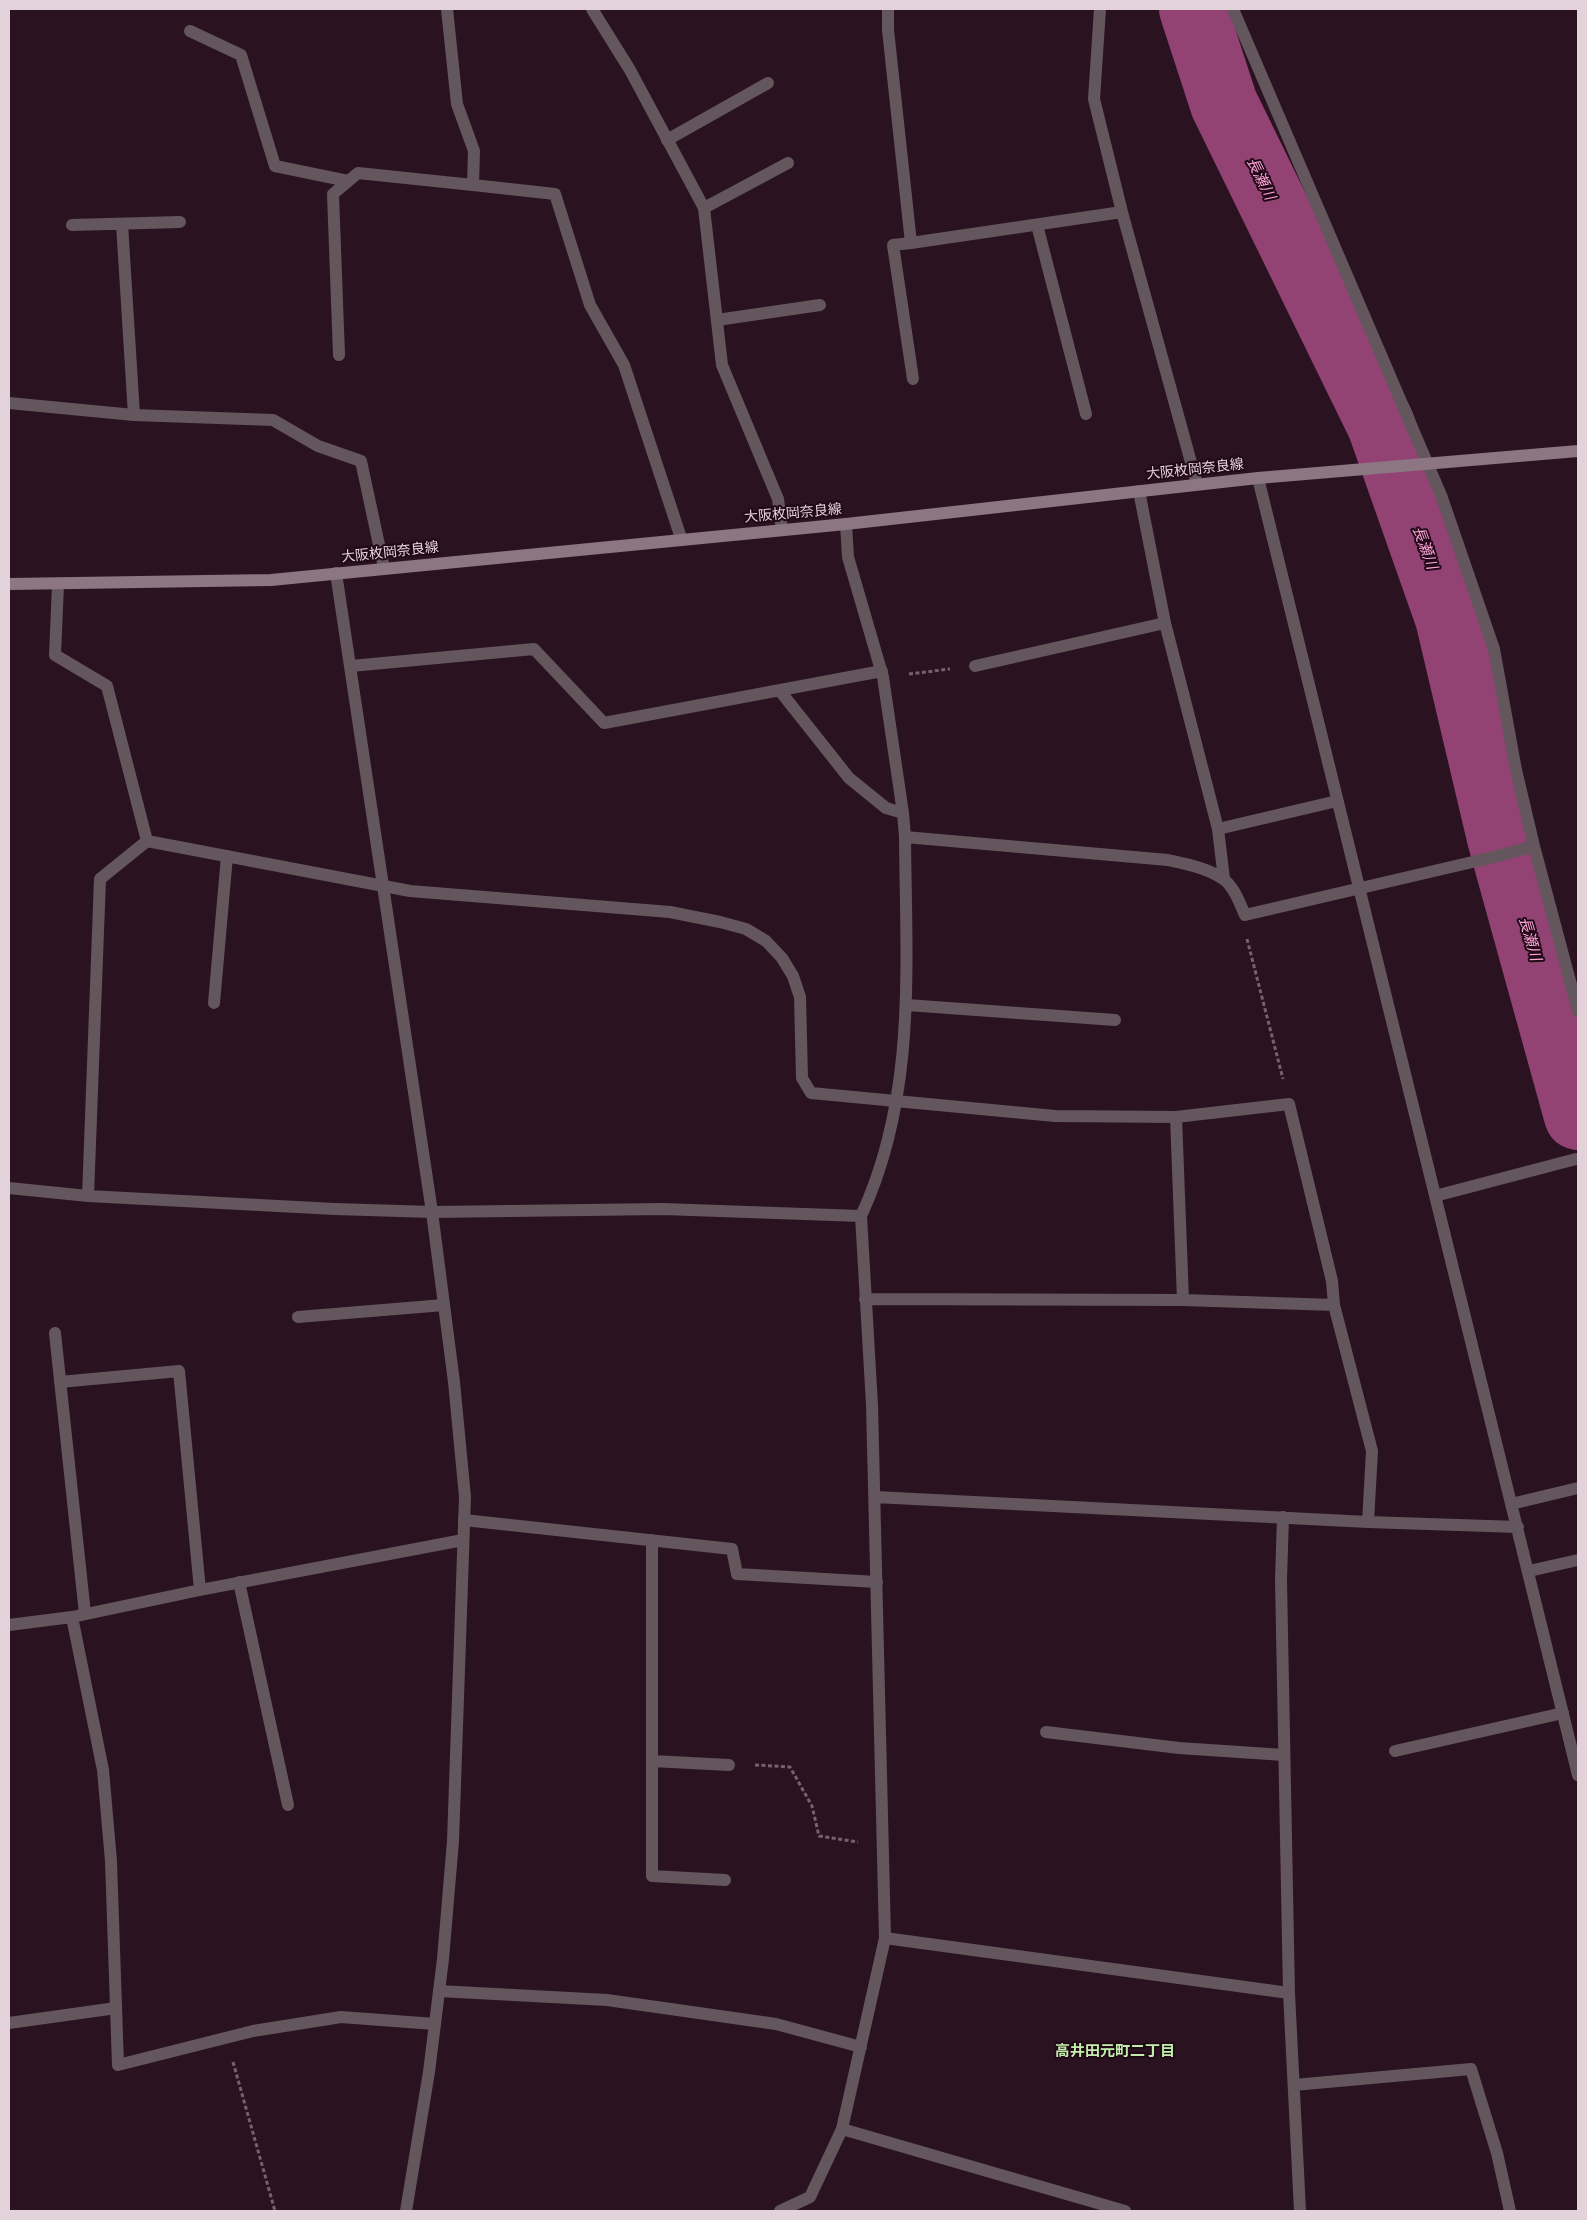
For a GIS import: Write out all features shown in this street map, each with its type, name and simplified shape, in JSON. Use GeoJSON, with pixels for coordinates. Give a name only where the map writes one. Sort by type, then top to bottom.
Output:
{"type":"FeatureCollection","features":[{"type":"Feature","properties":{"kind":"main road","name":"大阪枚岡奈良線"},"geometry":{"type":"LineString","coordinates":[[9,584],[271,580],[681,538],[846,524],[1197,484],[1578,451]]}},
{"type":"Feature","properties":{"kind":"street"},"geometry":{"type":"LineString","coordinates":[[447,9],[457,104],[474,151],[473,185]]}},
{"type":"Feature","properties":{"kind":"street"},"geometry":{"type":"LineString","coordinates":[[592,9],[630,70],[704,208],[722,365],[778,499],[782,530]]}},
{"type":"Feature","properties":{"kind":"street"},"geometry":{"type":"LineString","coordinates":[[888,9],[888,30],[911,243]]}},
{"type":"Feature","properties":{"kind":"street"},"geometry":{"type":"LineString","coordinates":[[1100,9],[1094,99],[1122,212],[1197,484]]}},
{"type":"Feature","properties":{"kind":"street"},"geometry":{"type":"LineString","coordinates":[[1233,9],[1441,495],[1494,649],[1516,770],[1534,846],[1578,1011]]}},
{"type":"Feature","properties":{"kind":"street"},"geometry":{"type":"LineString","coordinates":[[190,31],[241,55],[275,166],[348,181]]}},
{"type":"Feature","properties":{"kind":"street"},"geometry":{"type":"LineString","coordinates":[[667,140],[768,84]]}},
{"type":"Feature","properties":{"kind":"street"},"geometry":{"type":"LineString","coordinates":[[704,208],[788,163]]}},
{"type":"Feature","properties":{"kind":"street"},"geometry":{"type":"LineString","coordinates":[[339,355],[333,194],[358,173],[555,194],[590,305],[624,365],[681,538]]}},
{"type":"Feature","properties":{"kind":"street"},"geometry":{"type":"LineString","coordinates":[[913,378],[894,245],[1122,212]]}},
{"type":"Feature","properties":{"kind":"street"},"geometry":{"type":"LineString","coordinates":[[72,225],[180,222]]}},
{"type":"Feature","properties":{"kind":"street"},"geometry":{"type":"LineString","coordinates":[[122,224],[134,415]]}},
{"type":"Feature","properties":{"kind":"street"},"geometry":{"type":"LineString","coordinates":[[1037,225],[1086,414]]}},
{"type":"Feature","properties":{"kind":"street"},"geometry":{"type":"LineString","coordinates":[[717,320],[820,305]]}},
{"type":"Feature","properties":{"kind":"street"},"geometry":{"type":"LineString","coordinates":[[9,403],[134,415],[273,420],[318,446],[362,461],[384,568]]}},
{"type":"Feature","properties":{"kind":"street"},"geometry":{"type":"LineString","coordinates":[[1258,478],[1578,1775]]}},
{"type":"Feature","properties":{"kind":"street"},"geometry":{"type":"LineString","coordinates":[[1139,491],[1165,623],[1218,828],[1224,879],[1238,898],[1245,915],[1534,846]]}},
{"type":"Feature","properties":{"kind":"street"},"geometry":{"type":"LineString","coordinates":[[780,2211],[810,2197],[842,2130],[885,1938],[872,1405],[861,1216],[874,1189],[898,1100],[907,1005],[904,837],[903,813],[882,674],[848,557],[846,524]]}},
{"type":"Feature","properties":{"kind":"street"},"geometry":{"type":"LineString","coordinates":[[336,573],[432,1212],[463,1478],[464,1540],[453,1841],[435,2024],[406,2211]]}},
{"type":"Feature","properties":{"kind":"street"},"geometry":{"type":"LineString","coordinates":[[58,584],[55,655],[107,686],[147,841]]}},
{"type":"Feature","properties":{"kind":"street"},"geometry":{"type":"LineString","coordinates":[[975,666],[1165,623]]}},
{"type":"Feature","properties":{"kind":"street"},"geometry":{"type":"LineString","coordinates":[[351,666],[534,649],[604,723],[882,674]]}},
{"type":"Feature","properties":{"kind":"street"},"geometry":{"type":"LineString","coordinates":[[780,691],[849,778],[886,808],[903,813]]}},
{"type":"Feature","properties":{"kind":"street"},"geometry":{"type":"LineString","coordinates":[[1218,828],[1337,801]]}},
{"type":"Feature","properties":{"kind":"street"},"geometry":{"type":"LineString","coordinates":[[904,837],[1168,860],[1184,863],[1224,879]]}},
{"type":"Feature","properties":{"kind":"street"},"geometry":{"type":"LineString","coordinates":[[88,1196],[100,879],[147,841],[410,891],[670,912],[720,922],[746,929],[766,941],[782,958],[793,976],[800,997],[802,1078],[811,1093],[1055,1116],[1176,1117],[1289,1104],[1332,1281],[1334,1305],[1372,1451],[1368,1522]]}},
{"type":"Feature","properties":{"kind":"street"},"geometry":{"type":"LineString","coordinates":[[214,1002],[227,856]]}},
{"type":"Feature","properties":{"kind":"street"},"geometry":{"type":"LineString","coordinates":[[907,1005],[1114,1020]]}},
{"type":"Feature","properties":{"kind":"street"},"geometry":{"type":"LineString","coordinates":[[1176,1117],[1183,1300]]}},
{"type":"Feature","properties":{"kind":"street"},"geometry":{"type":"LineString","coordinates":[[1435,1196],[1576,1159]]}},
{"type":"Feature","properties":{"kind":"street"},"geometry":{"type":"LineString","coordinates":[[9,1188],[88,1196],[335,1209],[432,1212],[663,1209],[861,1216]]}},
{"type":"Feature","properties":{"kind":"street"},"geometry":{"type":"LineString","coordinates":[[866,1299],[1183,1300],[1334,1305]]}},
{"type":"Feature","properties":{"kind":"street"},"geometry":{"type":"LineString","coordinates":[[298,1317],[444,1305]]}},
{"type":"Feature","properties":{"kind":"street"},"geometry":{"type":"LineString","coordinates":[[55,1333],[85,1614]]}},
{"type":"Feature","properties":{"kind":"street"},"geometry":{"type":"LineString","coordinates":[[60,1382],[179,1371],[200,1590]]}},
{"type":"Feature","properties":{"kind":"street"},"geometry":{"type":"LineString","coordinates":[[1511,1504],[1578,1488]]}},
{"type":"Feature","properties":{"kind":"street"},"geometry":{"type":"LineString","coordinates":[[875,1497],[1368,1522],[1518,1527]]}},
{"type":"Feature","properties":{"kind":"street"},"geometry":{"type":"LineString","coordinates":[[1283,1517],[1281,1580],[1289,1993],[1300,2211]]}},
{"type":"Feature","properties":{"kind":"street"},"geometry":{"type":"LineString","coordinates":[[464,1520],[732,1549],[737,1574],[877,1582]]}},
{"type":"Feature","properties":{"kind":"street"},"geometry":{"type":"LineString","coordinates":[[9,1625],[72,1617],[239,1582],[464,1540]]}},
{"type":"Feature","properties":{"kind":"street"},"geometry":{"type":"LineString","coordinates":[[652,1540],[652,1876],[725,1880]]}},
{"type":"Feature","properties":{"kind":"street"},"geometry":{"type":"LineString","coordinates":[[1529,1571],[1578,1560]]}},
{"type":"Feature","properties":{"kind":"street"},"geometry":{"type":"LineString","coordinates":[[239,1582],[288,1806]]}},
{"type":"Feature","properties":{"kind":"street"},"geometry":{"type":"LineString","coordinates":[[72,1617],[103,1770],[111,1861],[118,2065],[253,2031],[341,2018],[435,2024]]}},
{"type":"Feature","properties":{"kind":"street"},"geometry":{"type":"LineString","coordinates":[[1395,1751],[1563,1713]]}},
{"type":"Feature","properties":{"kind":"street"},"geometry":{"type":"LineString","coordinates":[[1046,1732],[1180,1748],[1284,1755]]}},
{"type":"Feature","properties":{"kind":"street"},"geometry":{"type":"LineString","coordinates":[[652,1761],[729,1765]]}},
{"type":"Feature","properties":{"kind":"street"},"geometry":{"type":"LineString","coordinates":[[885,1938],[1289,1993]]}},
{"type":"Feature","properties":{"kind":"street"},"geometry":{"type":"LineString","coordinates":[[439,1991],[607,2000],[776,2024],[861,2047]]}},
{"type":"Feature","properties":{"kind":"street"},"geometry":{"type":"LineString","coordinates":[[9,2023],[116,2008]]}},
{"type":"Feature","properties":{"kind":"street"},"geometry":{"type":"LineString","coordinates":[[1294,2085],[1471,2069],[1497,2153],[1510,2211]]}},
{"type":"Feature","properties":{"kind":"street"},"geometry":{"type":"LineString","coordinates":[[842,2130],[1125,2211]]}},
{"type":"Feature","properties":{"kind":"path"},"geometry":{"type":"LineString","coordinates":[[882,674],[975,666]]}},
{"type":"Feature","properties":{"kind":"path"},"geometry":{"type":"LineString","coordinates":[[1245,915],[1244,927],[1289,1104]]}},
{"type":"Feature","properties":{"kind":"path"},"geometry":{"type":"LineString","coordinates":[[729,1765],[790,1767],[812,1806],[819,1836],[883,1846]]}},
{"type":"Feature","properties":{"kind":"path"},"geometry":{"type":"LineString","coordinates":[[226,2038],[275,2211]]}},
{"type":"Feature","properties":{"kind":"waterway","name":"長瀬川"},"geometry":{"type":"LineString","coordinates":[[1193,9],[1224,104],[1381,425],[1449,618],[1501,838],[1578,1116]]}},
{"type":"Feature","properties":{"kind":"district","name":"高井田元町二丁目"},"geometry":{"type":"Point","coordinates":[1115,2052]}}]}
